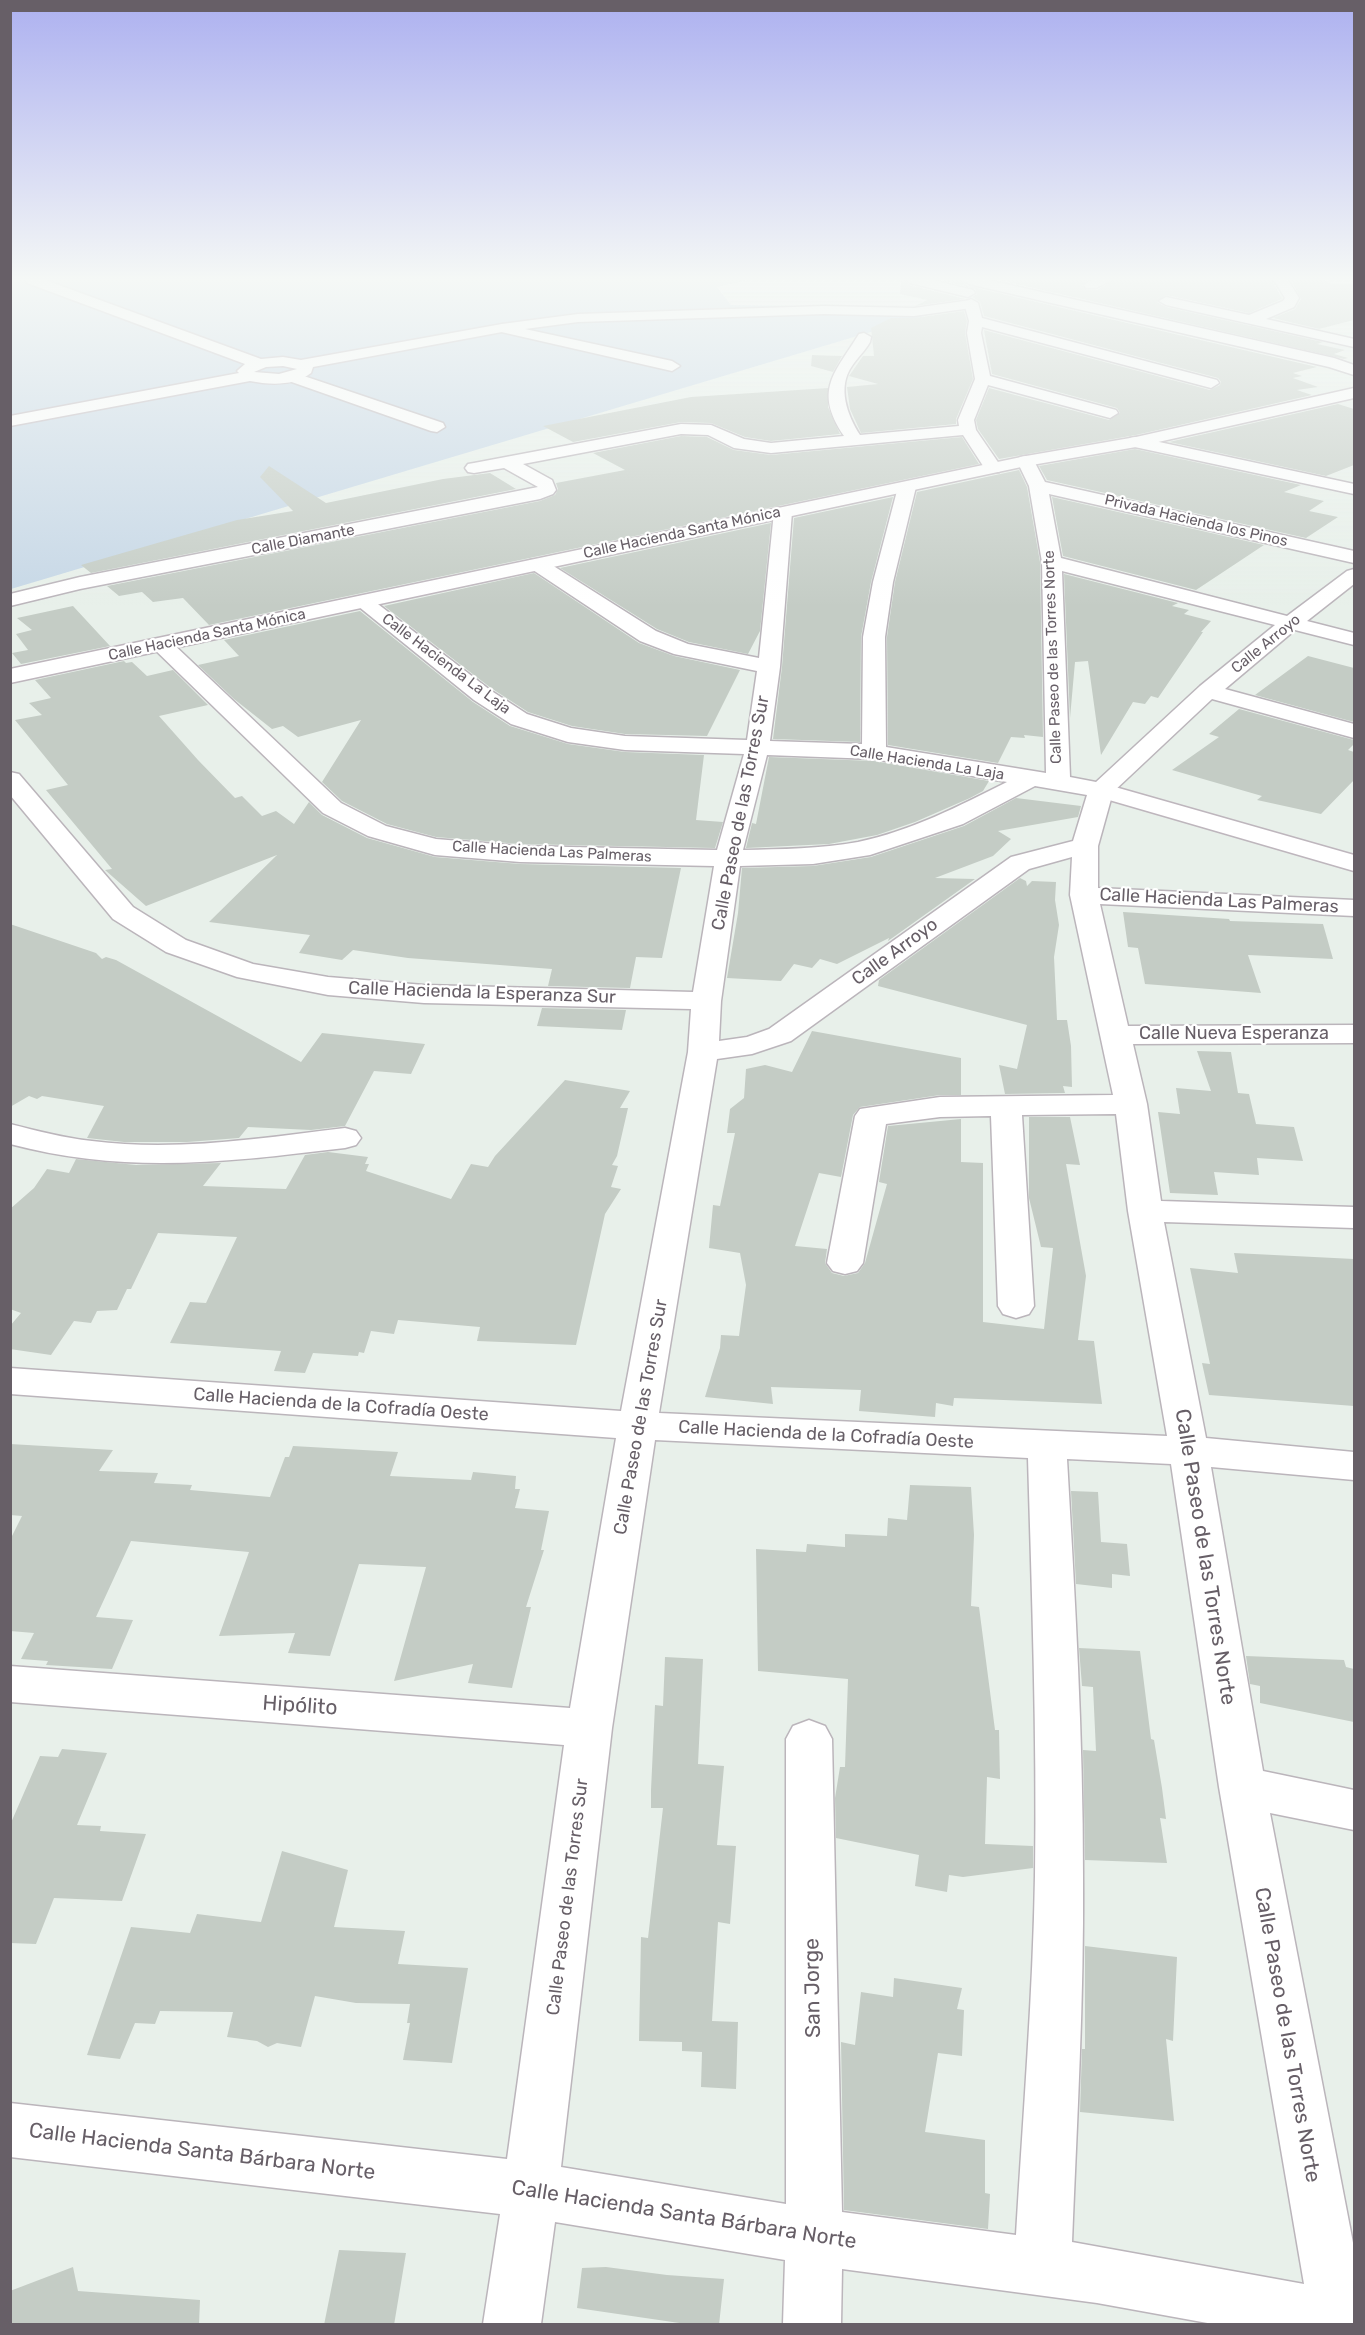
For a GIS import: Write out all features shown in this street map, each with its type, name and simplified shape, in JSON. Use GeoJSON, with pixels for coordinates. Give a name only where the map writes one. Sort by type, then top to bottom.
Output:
{"type":"FeatureCollection","features":[{"type":"Feature","properties":{"kind":"street"},"geometry":{"type":"LineString","coordinates":[[10,421],[164,389]]}},
{"type":"Feature","properties":{"kind":"street"},"geometry":{"type":"LineString","coordinates":[[341,389],[437,427]]}},
{"type":"Feature","properties":{"kind":"street"},"geometry":{"type":"LineString","coordinates":[[837,389],[836,394],[843,424],[855,440]]}},
{"type":"Feature","properties":{"kind":"street"},"geometry":{"type":"LineString","coordinates":[[979,389],[966,420],[968,430],[993,468]]}},
{"type":"Feature","properties":{"kind":"street"},"geometry":{"type":"LineString","coordinates":[[1020,389],[1110,413]]}},
{"type":"Feature","properties":{"kind":"street","name":"Calle Hacienda Santa Mónica"},"geometry":{"type":"LineString","coordinates":[[10,676],[1026,461],[1136,442],[1354,393]]}},
{"type":"Feature","properties":{"kind":"street"},"geometry":{"type":"LineString","coordinates":[[474,468],[681,429],[711,430],[740,444],[771,448],[968,430]]}},
{"type":"Feature","properties":{"kind":"street"},"geometry":{"type":"LineString","coordinates":[[1136,442],[1354,489]]}},
{"type":"Feature","properties":{"kind":"street","name":"Calle Paseo de las Torres Norte"},"geometry":{"type":"LineString","coordinates":[[1026,461],[1038,486],[1052,562],[1058,783]]}},
{"type":"Feature","properties":{"kind":"street","name":"Calle Diamante"},"geometry":{"type":"LineString","coordinates":[[10,600],[80,583],[534,495],[547,490],[546,484],[507,462]]}},
{"type":"Feature","properties":{"kind":"street","name":"Privada Hacienda los Pinos"},"geometry":{"type":"LineString","coordinates":[[1038,486],[1354,557]]}},
{"type":"Feature","properties":{"kind":"street"},"geometry":{"type":"LineString","coordinates":[[874,752],[874,637],[883,582],[907,487]]}},
{"type":"Feature","properties":{"kind":"street","name":"Calle Paseo de las Torres Sur"},"geometry":{"type":"LineString","coordinates":[[512,2325],[532,2190],[589,1728],[638,1426],[703,1052],[706,1001],[728,858],[758,746],[769,667],[783,512]]}},
{"type":"Feature","properties":{"kind":"street"},"geometry":{"type":"LineString","coordinates":[[1052,562],[1354,639]]}},
{"type":"Feature","properties":{"kind":"street"},"geometry":{"type":"LineString","coordinates":[[537,564],[648,636],[682,649],[769,667]]}},
{"type":"Feature","properties":{"kind":"street","name":"Calle Arroyo"},"geometry":{"type":"LineString","coordinates":[[1101,790],[1208,691],[1354,575]]}},
{"type":"Feature","properties":{"kind":"street","name":"Calle Hacienda La Laja"},"geometry":{"type":"LineString","coordinates":[[363,602],[482,695],[519,719],[568,735],[625,744],[758,746],[874,752],[1101,790]]}},
{"type":"Feature","properties":{"kind":"street","name":"Calle Hacienda Las Palmeras"},"geometry":{"type":"LineString","coordinates":[[161,645],[332,808],[377,831],[435,846],[520,854],[728,858],[813,856],[871,846],[954,819],[1030,779]]}},
{"type":"Feature","properties":{"kind":"street"},"geometry":{"type":"LineString","coordinates":[[1208,691],[1354,731]]}},
{"type":"Feature","properties":{"kind":"street","name":"Calle Hacienda la Esperanza Sur"},"geometry":{"type":"LineString","coordinates":[[10,778],[123,913],[176,946],[247,971],[328,986],[424,994],[706,1001]]}},
{"type":"Feature","properties":{"kind":"street"},"geometry":{"type":"LineString","coordinates":[[1101,790],[1354,863]]}},
{"type":"Feature","properties":{"kind":"street","name":"Calle Paseo de las Torres Norte"},"geometry":{"type":"LineString","coordinates":[[1101,790],[1085,846],[1084,895],[1131,1104],[1145,1211],[1189,1451],[1242,1786],[1344,2321]]}},
{"type":"Feature","properties":{"kind":"street","name":"Calle Arroyo"},"geometry":{"type":"LineString","coordinates":[[703,1052],[752,1045],[780,1035],[1020,862],[1085,846]]}},
{"type":"Feature","properties":{"kind":"street","name":"Calle Hacienda Las Palmeras"},"geometry":{"type":"LineString","coordinates":[[1084,895],[1354,908]]}},
{"type":"Feature","properties":{"kind":"street","name":"Calle Nueva Esperanza"},"geometry":{"type":"LineString","coordinates":[[1114,1035],[1354,1034]]}},
{"type":"Feature","properties":{"kind":"street"},"geometry":{"type":"LineString","coordinates":[[845,1263],[871,1116],[940,1107],[1131,1104]]}},
{"type":"Feature","properties":{"kind":"street"},"geometry":{"type":"LineString","coordinates":[[1006,1106],[1016,1306]]}},
{"type":"Feature","properties":{"kind":"street"},"geometry":{"type":"LineString","coordinates":[[10,1134],[35,1142],[125,1155],[215,1153],[345,1138]]}},
{"type":"Feature","properties":{"kind":"street"},"geometry":{"type":"LineString","coordinates":[[1145,1211],[1354,1217]]}},
{"type":"Feature","properties":{"kind":"street","name":"Calle Hacienda de la Cofradía Oeste"},"geometry":{"type":"LineString","coordinates":[[10,1381],[638,1426],[1189,1451],[1354,1466]]}},
{"type":"Feature","properties":{"kind":"street"},"geometry":{"type":"LineString","coordinates":[[1042,2267],[1052,2093],[1059,1878],[1057,1696],[1047,1446]]}},
{"type":"Feature","properties":{"kind":"street","name":"Hipólito"},"geometry":{"type":"LineString","coordinates":[[10,1684],[589,1728]]}},
{"type":"Feature","properties":{"kind":"street","name":"San Jorge"},"geometry":{"type":"LineString","coordinates":[[809,1739],[814,2237],[812,2325]]}},
{"type":"Feature","properties":{"kind":"street"},"geometry":{"type":"LineString","coordinates":[[1242,1786],[1354,1809]]}},
{"type":"Feature","properties":{"kind":"street","name":"Calle Hacienda Santa Bárbara Norte"},"geometry":{"type":"LineString","coordinates":[[10,2130],[532,2190],[814,2237],[1097,2274],[1344,2321]]}},
{"type":"Feature","properties":{"kind":"shaded area"},"geometry":{"type":"Polygon","coordinates":[[[11,389],[680,389],[11,589],[11,389]]]}},
{"type":"Feature","properties":{"kind":"building"},"geometry":{"type":"Polygon","coordinates":[[[828,389],[828,407],[840,434],[771,441],[745,437],[711,423],[681,422],[573,442],[543,426],[691,397],[828,389]]]}},
{"type":"Feature","properties":{"kind":"building"},"geometry":{"type":"Polygon","coordinates":[[[847,389],[969,389],[956,424],[861,433],[850,409],[847,389]]]}},
{"type":"Feature","properties":{"kind":"building"},"geometry":{"type":"Polygon","coordinates":[[[989,389],[1109,420],[1120,413],[1117,408],[1047,389],[1304,389],[1297,390],[1312,395],[1136,435],[999,459],[978,429],[976,420],[989,389]]]}},
{"type":"Feature","properties":{"kind":"building"},"geometry":{"type":"Polygon","coordinates":[[[1338,404],[1354,409],[1354,465],[1326,476],[1169,442],[1338,404]]]}},
{"type":"Feature","properties":{"kind":"building"},"geometry":{"type":"Polygon","coordinates":[[[681,436],[707,437],[734,450],[771,455],[962,437],[979,464],[209,625],[183,598],[153,602],[142,592],[119,596],[107,586],[540,501],[555,495],[558,489],[556,483],[625,470],[593,453],[681,436]]]}},
{"type":"Feature","properties":{"kind":"building"},"geometry":{"type":"Polygon","coordinates":[[[1135,449],[1301,485],[1284,492],[1324,501],[1309,511],[1338,517],[1306,538],[1047,480],[1039,466],[1135,449]]]}},
{"type":"Feature","properties":{"kind":"building"},"geometry":{"type":"Polygon","coordinates":[[[269,466],[326,503],[443,479],[490,473],[516,489],[91,573],[81,565],[237,520],[293,511],[260,477],[269,466]]]}},
{"type":"Feature","properties":{"kind":"building"},"geometry":{"type":"Polygon","coordinates":[[[1019,470],[1027,487],[1040,562],[1043,737],[1024,735],[1025,738],[1011,737],[998,763],[888,745],[887,637],[895,582],[917,492],[1019,470]]]}},
{"type":"Feature","properties":{"kind":"building"},"geometry":{"type":"Polygon","coordinates":[[[893,497],[871,582],[861,637],[860,742],[773,739],[782,667],[794,518],[893,497]]]}},
{"type":"Feature","properties":{"kind":"building"},"geometry":{"type":"Polygon","coordinates":[[[1052,497],[1264,545],[1196,590],[1063,556],[1052,497]]]}},
{"type":"Feature","properties":{"kind":"building"},"geometry":{"type":"Polygon","coordinates":[[[771,523],[760,631],[748,654],[689,642],[657,629],[560,568],[771,523]]]}},
{"type":"Feature","properties":{"kind":"building"},"geometry":{"type":"Polygon","coordinates":[[[534,573],[639,643],[674,656],[740,670],[707,736],[625,734],[572,726],[528,712],[491,688],[384,606],[534,573]]]}},
{"type":"Feature","properties":{"kind":"building"},"geometry":{"type":"Polygon","coordinates":[[[1064,574],[1178,603],[1172,606],[1189,610],[1184,614],[1211,621],[1201,632],[1203,632],[1158,698],[1151,696],[1145,704],[1133,702],[1101,755],[1088,661],[1075,662],[1070,718],[1064,574]]]}},
{"type":"Feature","properties":{"kind":"building"},"geometry":{"type":"Polygon","coordinates":[[[73,606],[110,646],[21,664],[12,653],[28,650],[16,634],[32,630],[17,618],[73,606]]]}},
{"type":"Feature","properties":{"kind":"building"},"geometry":{"type":"Polygon","coordinates":[[[360,611],[473,702],[510,726],[568,744],[625,752],[704,755],[696,820],[723,822],[715,848],[520,844],[436,837],[387,824],[342,801],[322,782],[361,720],[298,737],[283,726],[272,729],[234,699],[198,665],[239,656],[224,640],[360,611]]]}},
{"type":"Feature","properties":{"kind":"building"},"geometry":{"type":"Polygon","coordinates":[[[1308,656],[1354,668],[1354,722],[1255,695],[1308,656]]]}},
{"type":"Feature","properties":{"kind":"building"},"geometry":{"type":"Polygon","coordinates":[[[124,661],[132,662],[147,676],[173,670],[208,705],[159,716],[235,798],[242,796],[262,816],[276,811],[294,824],[309,802],[322,815],[367,838],[435,857],[520,864],[681,868],[662,958],[636,957],[630,988],[548,986],[552,969],[408,958],[353,950],[342,960],[299,953],[310,935],[209,922],[277,855],[146,906],[105,870],[112,869],[46,790],[68,785],[15,720],[42,715],[29,703],[51,698],[35,680],[124,661]]]}},
{"type":"Feature","properties":{"kind":"building"},"geometry":{"type":"Polygon","coordinates":[[[1239,709],[1354,740],[1354,744],[1348,750],[1354,752],[1354,780],[1321,814],[1257,800],[1262,796],[1172,770],[1219,737],[1209,734],[1239,709]]]}},
{"type":"Feature","properties":{"kind":"building"},"geometry":{"type":"Polygon","coordinates":[[[769,757],[874,761],[989,781],[983,791],[970,798],[915,822],[877,835],[829,844],[746,848],[752,823],[756,824],[769,757]]]}},
{"type":"Feature","properties":{"kind":"building"},"geometry":{"type":"Polygon","coordinates":[[[1016,798],[1081,806],[1078,817],[998,831],[1011,839],[993,856],[935,878],[975,879],[888,941],[889,938],[837,964],[820,959],[812,968],[794,964],[781,981],[727,978],[738,913],[742,868],[813,866],[871,857],[964,826],[1016,798]]]}},
{"type":"Feature","properties":{"kind":"building"},"geometry":{"type":"Polygon","coordinates":[[[1020,878],[1026,881],[1027,886],[1032,881],[1056,882],[1055,900],[1059,925],[1054,957],[1057,1020],[1067,1020],[1071,1046],[1072,1087],[1063,1086],[1065,1093],[1005,1094],[999,1065],[1017,1069],[1027,1025],[878,986],[879,980],[1020,878]]]}},
{"type":"Feature","properties":{"kind":"building"},"geometry":{"type":"Polygon","coordinates":[[[1123,912],[1229,919],[1230,921],[1323,924],[1333,959],[1248,955],[1261,993],[1145,984],[1138,948],[1128,947],[1123,912]]]}},
{"type":"Feature","properties":{"kind":"building"},"geometry":{"type":"Polygon","coordinates":[[[10,924],[96,953],[102,959],[106,957],[116,960],[301,1062],[322,1033],[425,1044],[411,1074],[374,1071],[345,1126],[311,1130],[248,1127],[239,1138],[187,1142],[124,1142],[87,1138],[104,1106],[42,1096],[37,1099],[29,1096],[10,1107],[10,924]]]}},
{"type":"Feature","properties":{"kind":"building"},"geometry":{"type":"Polygon","coordinates":[[[542,1008],[626,1010],[622,1030],[537,1026],[542,1008]]]}},
{"type":"Feature","properties":{"kind":"building"},"geometry":{"type":"Polygon","coordinates":[[[812,1031],[961,1058],[961,1095],[940,1095],[860,1107],[853,1115],[841,1177],[819,1173],[795,1246],[827,1249],[825,1263],[832,1273],[844,1276],[858,1273],[865,1263],[887,1184],[879,1182],[888,1126],[961,1119],[961,1162],[983,1163],[983,1322],[1044,1329],[1053,1248],[1041,1247],[1029,1198],[1029,1117],[1070,1117],[1080,1165],[1066,1164],[1086,1276],[1078,1340],[1094,1341],[1102,1404],[954,1398],[953,1406],[936,1403],[935,1417],[859,1411],[861,1390],[771,1387],[773,1404],[705,1397],[720,1348],[721,1335],[739,1336],[746,1285],[740,1253],[709,1248],[713,1205],[720,1206],[735,1133],[727,1133],[730,1109],[744,1098],[746,1069],[765,1065],[792,1072],[812,1031]]]}},
{"type":"Feature","properties":{"kind":"building"},"geometry":{"type":"Polygon","coordinates":[[[1197,1051],[1231,1052],[1238,1093],[1249,1094],[1256,1124],[1294,1127],[1303,1161],[1257,1158],[1259,1175],[1214,1172],[1218,1195],[1170,1193],[1158,1112],[1180,1114],[1176,1088],[1211,1091],[1197,1051]]]}},
{"type":"Feature","properties":{"kind":"building"},"geometry":{"type":"Polygon","coordinates":[[[565,1080],[630,1091],[620,1108],[628,1108],[617,1156],[612,1165],[618,1166],[611,1187],[621,1189],[605,1214],[576,1345],[477,1341],[480,1327],[398,1320],[394,1334],[371,1331],[364,1353],[359,1352],[358,1356],[313,1353],[305,1373],[274,1371],[281,1351],[170,1343],[190,1302],[206,1303],[237,1237],[158,1233],[131,1289],[127,1289],[117,1310],[97,1311],[91,1323],[74,1321],[51,1355],[10,1349],[10,1326],[21,1313],[10,1309],[10,1209],[34,1188],[47,1169],[69,1173],[76,1159],[136,1165],[221,1163],[203,1186],[286,1189],[305,1155],[328,1152],[368,1157],[365,1164],[369,1164],[366,1171],[451,1199],[471,1164],[488,1167],[495,1156],[565,1080]]]}},
{"type":"Feature","properties":{"kind":"building"},"geometry":{"type":"Polygon","coordinates":[[[1234,1253],[1354,1259],[1354,1406],[1209,1395],[1202,1363],[1210,1364],[1190,1268],[1238,1273],[1234,1253]]]}},
{"type":"Feature","properties":{"kind":"building"},"geometry":{"type":"Polygon","coordinates":[[[10,1444],[113,1450],[99,1471],[158,1473],[154,1483],[192,1485],[190,1490],[270,1497],[285,1457],[289,1457],[293,1446],[398,1452],[390,1476],[471,1480],[473,1472],[516,1476],[515,1489],[520,1489],[515,1508],[549,1511],[541,1550],[544,1550],[526,1607],[531,1607],[512,1688],[468,1683],[473,1664],[394,1681],[426,1567],[359,1564],[330,1656],[288,1653],[295,1633],[219,1636],[249,1552],[131,1541],[96,1617],[133,1620],[112,1669],[46,1665],[48,1661],[21,1659],[34,1633],[10,1631],[10,1540],[22,1516],[10,1515],[10,1444]]]}},
{"type":"Feature","properties":{"kind":"building"},"geometry":{"type":"Polygon","coordinates":[[[910,1485],[971,1487],[974,1535],[971,1606],[979,1607],[995,1730],[999,1730],[1000,1779],[987,1777],[985,1844],[1033,1846],[1033,1868],[963,1877],[949,1875],[947,1892],[915,1886],[919,1855],[836,1838],[835,1798],[840,1767],[845,1767],[848,1679],[758,1671],[756,1549],[806,1552],[807,1544],[845,1547],[845,1534],[887,1536],[888,1518],[907,1520],[910,1485]]]}},
{"type":"Feature","properties":{"kind":"building"},"geometry":{"type":"Polygon","coordinates":[[[1071,1491],[1098,1492],[1101,1542],[1127,1544],[1130,1576],[1112,1574],[1112,1588],[1076,1584],[1071,1491]]]}},
{"type":"Feature","properties":{"kind":"building"},"geometry":{"type":"Polygon","coordinates":[[[1079,1648],[1140,1651],[1151,1739],[1154,1740],[1166,1819],[1160,1818],[1167,1863],[1085,1860],[1083,1750],[1096,1751],[1093,1687],[1082,1686],[1079,1648]]]}},
{"type":"Feature","properties":{"kind":"building"},"geometry":{"type":"Polygon","coordinates":[[[1246,1656],[1344,1660],[1346,1667],[1354,1669],[1354,1722],[1260,1703],[1260,1686],[1250,1684],[1246,1656]]]}},
{"type":"Feature","properties":{"kind":"building"},"geometry":{"type":"Polygon","coordinates":[[[665,1657],[703,1659],[698,1764],[724,1766],[717,1845],[736,1846],[730,1924],[718,1922],[712,2021],[738,2022],[736,2089],[701,2087],[702,2052],[682,2051],[682,2042],[639,2041],[641,1937],[648,1938],[663,1808],[651,1808],[651,1790],[655,1705],[663,1706],[665,1657]]]}},
{"type":"Feature","properties":{"kind":"building"},"geometry":{"type":"Polygon","coordinates":[[[62,1749],[107,1753],[77,1825],[101,1826],[100,1831],[146,1834],[122,1901],[54,1898],[36,1944],[10,1943],[10,1825],[40,1756],[58,1757],[62,1749]]]}},
{"type":"Feature","properties":{"kind":"building"},"geometry":{"type":"Polygon","coordinates":[[[282,1851],[348,1870],[334,1927],[405,1931],[398,1964],[468,1968],[452,2063],[403,2060],[410,2023],[407,2023],[410,2004],[356,2003],[315,1996],[301,2047],[277,2043],[268,2047],[257,2041],[227,2037],[233,2012],[160,2011],[155,2024],[135,2023],[120,2059],[87,2055],[131,1927],[190,1933],[197,1914],[261,1922],[282,1851]]]}},
{"type":"Feature","properties":{"kind":"building"},"geometry":{"type":"Polygon","coordinates":[[[1085,1946],[1177,1957],[1173,2041],[1166,2039],[1174,2121],[1080,2112],[1082,2049],[1085,2049],[1085,1946]]]}},
{"type":"Feature","properties":{"kind":"building"},"geometry":{"type":"Polygon","coordinates":[[[894,1978],[962,1988],[957,2009],[964,2010],[962,2056],[938,2053],[925,2132],[985,2140],[985,2193],[990,2194],[988,2229],[844,2210],[841,2042],[855,2045],[861,1992],[893,1997],[894,1978]]]}},
{"type":"Feature","properties":{"kind":"building"},"geometry":{"type":"Polygon","coordinates":[[[339,2250],[406,2253],[394,2325],[324,2325],[339,2250]]]}},
{"type":"Feature","properties":{"kind":"building"},"geometry":{"type":"Polygon","coordinates":[[[73,2267],[78,2291],[200,2300],[199,2325],[10,2325],[10,2291],[73,2267]]]}},
{"type":"Feature","properties":{"kind":"building"},"geometry":{"type":"Polygon","coordinates":[[[606,2267],[724,2279],[719,2325],[693,2325],[577,2308],[582,2268],[606,2267]]]}}]}
